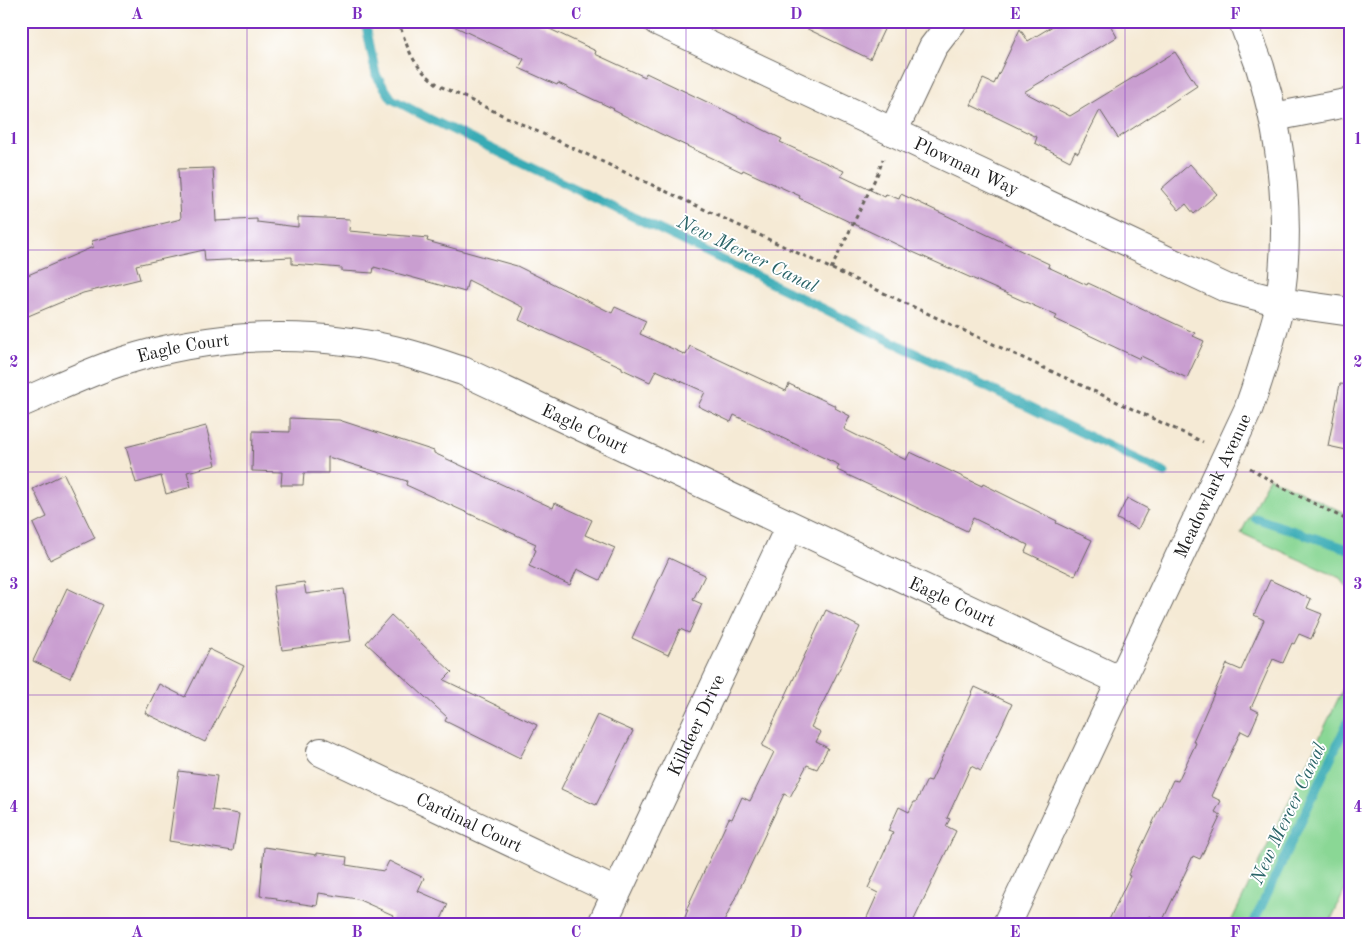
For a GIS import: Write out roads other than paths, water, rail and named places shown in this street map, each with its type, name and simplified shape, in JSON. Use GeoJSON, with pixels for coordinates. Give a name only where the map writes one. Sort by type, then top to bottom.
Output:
{"type":"FeatureCollection","features":[{"type":"Feature","properties":{"kind":"street","name":"Plowman Way"},"geometry":{"type":"LineString","coordinates":[[657,21],[1226,288],[1280,302],[1351,312]]}},
{"type":"Feature","properties":{"kind":"street"},"geometry":{"type":"LineString","coordinates":[[892,132],[933,47],[953,21]]}},
{"type":"Feature","properties":{"kind":"street","name":"Meadowlark Avenue"},"geometry":{"type":"LineString","coordinates":[[1007,924],[1228,454],[1251,402],[1265,360],[1280,302],[1285,204],[1274,117],[1260,67],[1242,21]]}},
{"type":"Feature","properties":{"kind":"street"},"geometry":{"type":"LineString","coordinates":[[1274,117],[1351,102]]}},
{"type":"Feature","properties":{"kind":"street","name":"Eagle Court"},"geometry":{"type":"LineString","coordinates":[[21,403],[119,362],[169,348],[230,339],[274,337],[344,341],[405,352],[464,371],[1121,682]]}},
{"type":"Feature","properties":{"kind":"street","name":"Killdeer Drive"},"geometry":{"type":"LineString","coordinates":[[602,924],[790,526]]}},
{"type":"Feature","properties":{"kind":"street","name":"Cardinal Court"},"geometry":{"type":"LineString","coordinates":[[321,752],[616,892]]}},
{"type":"Feature","properties":{"kind":"waterway","name":"New Mercer Canal"},"geometry":{"type":"LineString","coordinates":[[365,21],[376,75],[392,99],[1165,473]]}},
{"type":"Feature","properties":{"kind":"waterway","name":"New Mercer Canal"},"geometry":{"type":"LineString","coordinates":[[1255,518],[1351,550]]}},
{"type":"Feature","properties":{"kind":"waterway","name":"New Mercer Canal"},"geometry":{"type":"LineString","coordinates":[[1253,924],[1351,715]]}}]}
